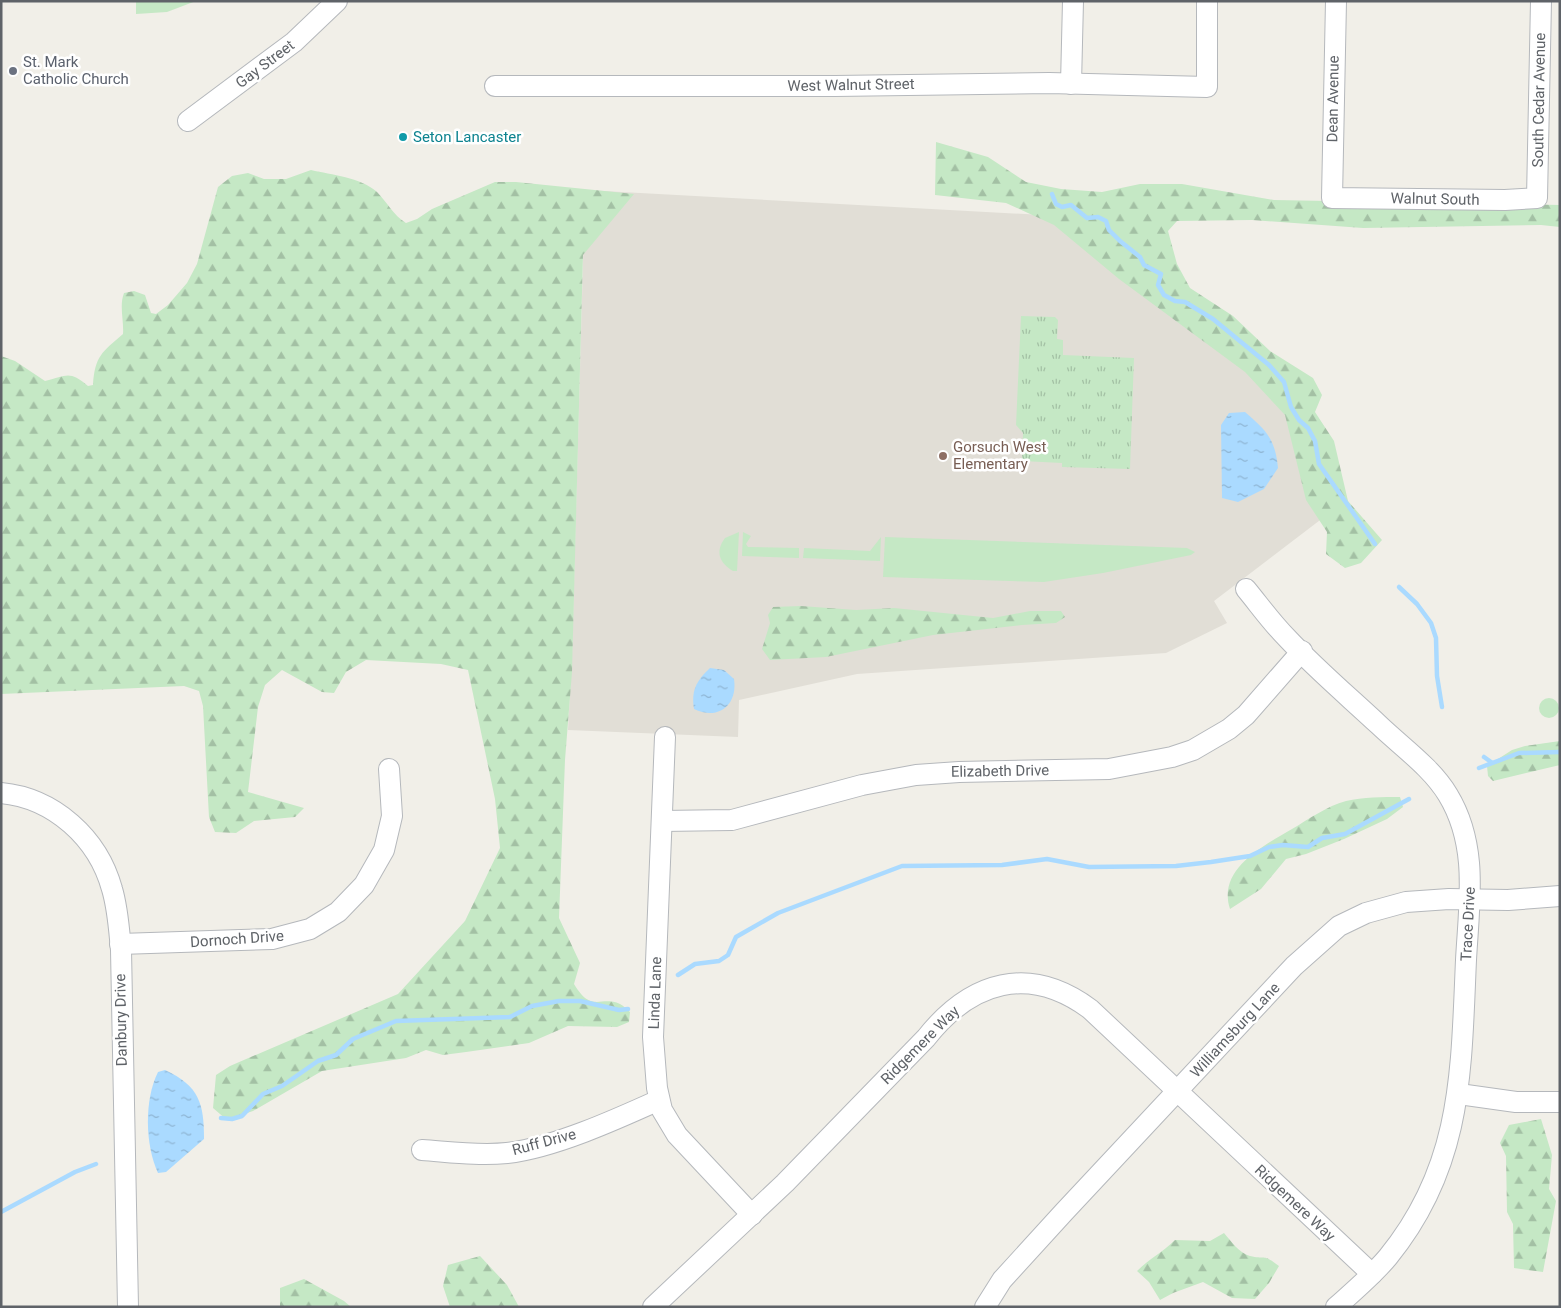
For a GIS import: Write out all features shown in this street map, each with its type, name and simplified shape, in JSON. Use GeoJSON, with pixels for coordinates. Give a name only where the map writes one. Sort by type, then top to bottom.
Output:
{"type":"FeatureCollection","features":[{"type":"Feature","properties":{"kind":"street","name":"Gay Street"},"geometry":{"type":"LineString","coordinates":[[188,121],[294,42],[337,1]]}},
{"type":"Feature","properties":{"kind":"street"},"geometry":{"type":"LineString","coordinates":[[1071,84],[1073,1]]}},
{"type":"Feature","properties":{"kind":"street","name":"West Walnut Street"},"geometry":{"type":"LineString","coordinates":[[495,86],[726,87],[1071,84],[1207,87],[1207,1]]}},
{"type":"Feature","properties":{"kind":"street","name":"Dean Avenue"},"geometry":{"type":"LineString","coordinates":[[1332,198],[1336,1]]}},
{"type":"Feature","properties":{"kind":"street","name":"South Cedar Avenue"},"geometry":{"type":"LineString","coordinates":[[1537,198],[1541,1]]}},
{"type":"Feature","properties":{"kind":"street","name":"Walnut South"},"geometry":{"type":"LineString","coordinates":[[1332,198],[1505,200],[1537,198]]}},
{"type":"Feature","properties":{"kind":"street","name":"Trace Drive"},"geometry":{"type":"LineString","coordinates":[[1246,590],[1288,639],[1444,788],[1463,827],[1468,848],[1470,900],[1458,1094],[1445,1153],[1433,1184],[1412,1224],[1387,1258],[1336,1307]]}},
{"type":"Feature","properties":{"kind":"street","name":"Elizabeth Drive"},"geometry":{"type":"LineString","coordinates":[[662,821],[732,820],[862,785],[916,775],[959,772],[1109,769],[1172,758],[1193,750],[1228,729],[1246,715],[1302,651]]}},
{"type":"Feature","properties":{"kind":"street","name":"Linda Lane"},"geometry":{"type":"LineString","coordinates":[[666,737],[653,1037],[654,1068],[659,1100],[665,1117],[678,1135],[752,1214]]}},
{"type":"Feature","properties":{"kind":"street","name":"Dornoch Drive"},"geometry":{"type":"LineString","coordinates":[[120,944],[272,939],[310,929],[338,912],[364,885],[384,850],[392,816],[389,769]]}},
{"type":"Feature","properties":{"kind":"street","name":"Danbury Drive"},"geometry":{"type":"LineString","coordinates":[[1,793],[30,799],[50,809],[81,833],[95,850],[112,888],[117,909],[120,944],[128,1307]]}},
{"type":"Feature","properties":{"kind":"street","name":"Williamsburg Lane"},"geometry":{"type":"LineString","coordinates":[[985,1307],[1002,1280],[1030,1249],[1309,951],[1347,921],[1383,906],[1406,902],[1508,900],[1560,896]]}},
{"type":"Feature","properties":{"kind":"street","name":"Ridgemere Way"},"geometry":{"type":"LineString","coordinates":[[661,1304],[785,1183],[926,1038],[940,1021],[966,999],[992,987],[1030,983],[1062,991],[1090,1009],[1372,1274]]}},
{"type":"Feature","properties":{"kind":"street"},"geometry":{"type":"LineString","coordinates":[[1458,1094],[1516,1102],[1560,1102]]}},
{"type":"Feature","properties":{"kind":"street","name":"Ruff Drive"},"geometry":{"type":"LineString","coordinates":[[422,1150],[464,1153],[510,1152],[579,1133],[659,1100]]}},
{"type":"Feature","properties":{"kind":"street"},"geometry":{"type":"LineString","coordinates":[[118,1307],[128,1307]]}},
{"type":"Feature","properties":{"kind":"shaded area","name":"Gorsuch West Elementary"},"geometry":{"type":"Polygon","coordinates":[[[585,190],[1061,216],[1288,397],[1328,514],[1214,601],[1227,623],[1166,653],[857,674],[739,700],[738,737],[568,730],[572,655],[585,190]]]}},
{"type":"Feature","properties":{"kind":"green space"},"geometry":{"type":"Polygon","coordinates":[[[136,1],[196,1],[167,12],[136,14],[136,1]]]}},
{"type":"Feature","properties":{"kind":"green space"},"geometry":{"type":"Polygon","coordinates":[[[936,142],[988,157],[1026,182],[1061,189],[1102,192],[1140,184],[1182,184],[1274,200],[1560,205],[1560,227],[1541,225],[1363,228],[1252,220],[1177,221],[1168,231],[1177,264],[1190,288],[1233,316],[1270,351],[1313,378],[1322,395],[1315,412],[1334,441],[1348,501],[1382,540],[1361,563],[1345,568],[1326,554],[1327,532],[1306,500],[1285,415],[1245,372],[1119,279],[1054,225],[1006,203],[935,195],[936,142]]]}},
{"type":"Feature","properties":{"kind":"green space"},"geometry":{"type":"Polygon","coordinates":[[[311,170],[346,177],[370,187],[406,223],[417,219],[432,209],[495,182],[516,182],[634,194],[583,255],[572,672],[565,760],[559,918],[580,963],[574,984],[580,993],[591,1001],[607,1001],[620,1004],[630,1012],[629,1022],[617,1027],[568,1026],[529,1043],[443,1055],[426,1050],[406,1058],[322,1071],[253,1111],[227,1120],[213,1108],[216,1075],[230,1066],[398,994],[465,921],[500,848],[495,799],[468,670],[441,664],[366,660],[346,672],[334,693],[322,692],[282,670],[265,685],[258,707],[248,792],[304,808],[295,817],[254,821],[236,833],[215,832],[209,817],[203,706],[199,691],[184,686],[1,694],[1,356],[15,361],[45,381],[63,376],[72,376],[88,386],[93,385],[96,367],[101,355],[123,334],[122,308],[124,293],[134,291],[145,295],[151,313],[156,314],[168,305],[187,283],[197,264],[218,187],[232,176],[248,173],[264,179],[286,179],[311,170]]]}},
{"type":"Feature","properties":{"kind":"green space"},"geometry":{"type":"Polygon","coordinates":[[[1021,316],[1055,317],[1058,320],[1057,339],[1063,340],[1063,355],[1134,358],[1130,469],[1062,467],[1062,463],[1022,461],[1023,433],[1016,425],[1021,316]]]}},
{"type":"Feature","properties":{"kind":"green space"},"geometry":{"type":"Polygon","coordinates":[[[739,532],[737,571],[733,571],[724,564],[719,552],[725,538],[739,532]]]}},
{"type":"Feature","properties":{"kind":"green space"},"geometry":{"type":"Polygon","coordinates":[[[743,532],[751,536],[746,544],[748,547],[799,548],[799,558],[742,556],[743,532]]]}},
{"type":"Feature","properties":{"kind":"green space"},"geometry":{"type":"Polygon","coordinates":[[[881,537],[880,561],[803,558],[804,548],[870,551],[881,537]]]}},
{"type":"Feature","properties":{"kind":"green space"},"geometry":{"type":"Polygon","coordinates":[[[885,537],[1187,548],[1195,552],[1191,555],[1103,573],[1044,582],[883,577],[885,537]]]}},
{"type":"Feature","properties":{"kind":"green space"},"geometry":{"type":"Polygon","coordinates":[[[801,606],[856,610],[894,608],[993,618],[1030,611],[1061,611],[1065,617],[1056,623],[933,635],[826,657],[770,660],[762,649],[770,623],[768,615],[773,607],[801,606]]]}},
{"type":"Feature","properties":{"kind":"green space"},"geometry":{"type":"Polygon","coordinates":[[[1549,698],[1556,701],[1559,708],[1556,715],[1549,718],[1542,715],[1539,708],[1542,701],[1549,698]]]}},
{"type":"Feature","properties":{"kind":"green space"},"geometry":{"type":"Polygon","coordinates":[[[1560,741],[1560,765],[1493,781],[1488,776],[1487,766],[1512,750],[1525,746],[1560,741]]]}},
{"type":"Feature","properties":{"kind":"green space"},"geometry":{"type":"Polygon","coordinates":[[[1400,797],[1403,807],[1387,819],[1344,839],[1306,854],[1286,859],[1261,889],[1230,909],[1228,895],[1230,882],[1236,871],[1245,860],[1268,843],[1318,813],[1339,803],[1366,798],[1400,797]]]}},
{"type":"Feature","properties":{"kind":"green space"},"geometry":{"type":"Polygon","coordinates":[[[1541,1119],[1552,1155],[1549,1189],[1556,1201],[1543,1272],[1514,1268],[1513,1224],[1507,1212],[1506,1156],[1500,1143],[1509,1125],[1541,1119]]]}},
{"type":"Feature","properties":{"kind":"green space"},"geometry":{"type":"Polygon","coordinates":[[[1224,1233],[1242,1252],[1250,1256],[1267,1258],[1279,1266],[1269,1283],[1255,1299],[1232,1298],[1203,1282],[1160,1300],[1149,1282],[1137,1271],[1175,1240],[1210,1241],[1224,1233]]]}},
{"type":"Feature","properties":{"kind":"green space"},"geometry":{"type":"Polygon","coordinates":[[[480,1256],[507,1285],[519,1307],[450,1307],[443,1286],[448,1265],[480,1256]]]}},
{"type":"Feature","properties":{"kind":"green space"},"geometry":{"type":"Polygon","coordinates":[[[304,1279],[344,1301],[351,1307],[280,1307],[280,1288],[304,1279]]]}},
{"type":"Feature","properties":{"kind":"water"},"geometry":{"type":"Polygon","coordinates":[[[1245,412],[1269,436],[1275,450],[1278,468],[1264,489],[1238,502],[1222,498],[1221,425],[1229,413],[1245,412]]]}},
{"type":"Feature","properties":{"kind":"water"},"geometry":{"type":"Polygon","coordinates":[[[710,668],[724,670],[734,679],[733,696],[729,703],[718,712],[711,713],[694,709],[693,703],[696,687],[701,677],[710,668]]]}},
{"type":"Feature","properties":{"kind":"water"},"geometry":{"type":"Polygon","coordinates":[[[165,1070],[185,1082],[197,1097],[203,1115],[204,1139],[166,1172],[158,1173],[151,1149],[148,1109],[153,1083],[158,1072],[165,1070]]]}},
{"type":"Feature","properties":{"kind":"waterway"},"geometry":{"type":"LineString","coordinates":[[1052,194],[1056,204],[1062,207],[1071,205],[1087,218],[1098,217],[1106,221],[1109,230],[1140,257],[1144,265],[1161,274],[1158,285],[1164,295],[1175,301],[1185,302],[1213,319],[1269,365],[1284,382],[1291,407],[1299,420],[1308,428],[1315,441],[1319,464],[1375,544]]}},
{"type":"Feature","properties":{"kind":"waterway"},"geometry":{"type":"LineString","coordinates":[[1399,587],[1417,604],[1431,623],[1436,638],[1437,676],[1442,707]]}},
{"type":"Feature","properties":{"kind":"waterway"},"geometry":{"type":"LineString","coordinates":[[1479,768],[1519,753],[1560,752]]}},
{"type":"Feature","properties":{"kind":"waterway"},"geometry":{"type":"LineString","coordinates":[[1484,757],[1491,762]]}},
{"type":"Feature","properties":{"kind":"waterway"},"geometry":{"type":"LineString","coordinates":[[678,975],[695,964],[719,961],[728,955],[736,937],[778,913],[902,866],[1002,865],[1047,859],[1089,867],[1176,866],[1211,862],[1250,856],[1269,847],[1283,845],[1308,847],[1322,838],[1345,834],[1409,799]]}},
{"type":"Feature","properties":{"kind":"waterway"},"geometry":{"type":"LineString","coordinates":[[221,1118],[232,1119],[242,1116],[263,1094],[282,1086],[318,1061],[336,1055],[353,1039],[396,1021],[510,1017],[532,1006],[559,1001],[580,1001],[619,1010],[628,1009]]}},
{"type":"Feature","properties":{"kind":"waterway"},"geometry":{"type":"LineString","coordinates":[[1,1212],[75,1172],[96,1164]]}},
{"type":"Feature","properties":{"kind":"place","name":"St. Mark Catholic Church"},"geometry":{"type":"Point","coordinates":[13,71]}},
{"type":"Feature","properties":{"kind":"place","name":"Seton Lancaster"},"geometry":{"type":"Point","coordinates":[403,137]}},
{"type":"Feature","properties":{"kind":"place","name":"Gorsuch West Elementary"},"geometry":{"type":"Point","coordinates":[943,456]}}]}
